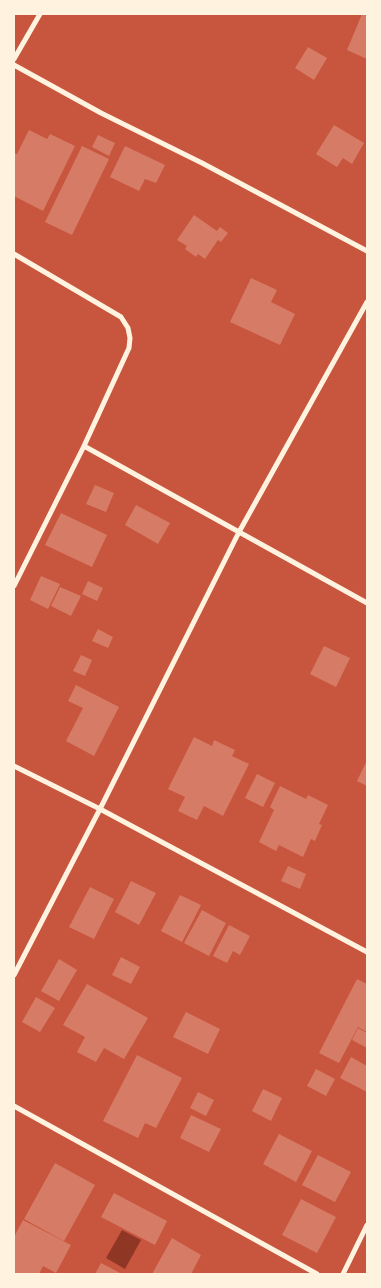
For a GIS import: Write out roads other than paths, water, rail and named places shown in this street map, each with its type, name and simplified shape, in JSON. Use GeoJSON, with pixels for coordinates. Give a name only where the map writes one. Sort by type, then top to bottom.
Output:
{"type":"FeatureCollection","features":[{"type":"Feature","properties":{"kind":"street"},"geometry":{"type":"LineString","coordinates":[[14,59],[40,14]]}},
{"type":"Feature","properties":{"kind":"street"},"geometry":{"type":"LineString","coordinates":[[14,65],[101,113],[202,163],[367,251]]}},
{"type":"Feature","properties":{"kind":"street"},"geometry":{"type":"LineString","coordinates":[[14,254],[122,318],[128,328],[130,338],[130,348],[84,446],[14,586]]}},
{"type":"Feature","properties":{"kind":"street"},"geometry":{"type":"LineString","coordinates":[[14,975],[100,809],[239,532],[367,302]]}},
{"type":"Feature","properties":{"kind":"street"},"geometry":{"type":"LineString","coordinates":[[84,446],[367,603]]}},
{"type":"Feature","properties":{"kind":"street"},"geometry":{"type":"LineString","coordinates":[[14,766],[100,809],[367,952]]}},
{"type":"Feature","properties":{"kind":"street"},"geometry":{"type":"LineString","coordinates":[[14,1106],[318,1274]]}},
{"type":"Feature","properties":{"kind":"street"},"geometry":{"type":"LineString","coordinates":[[343,1274],[367,1225]]}}]}
